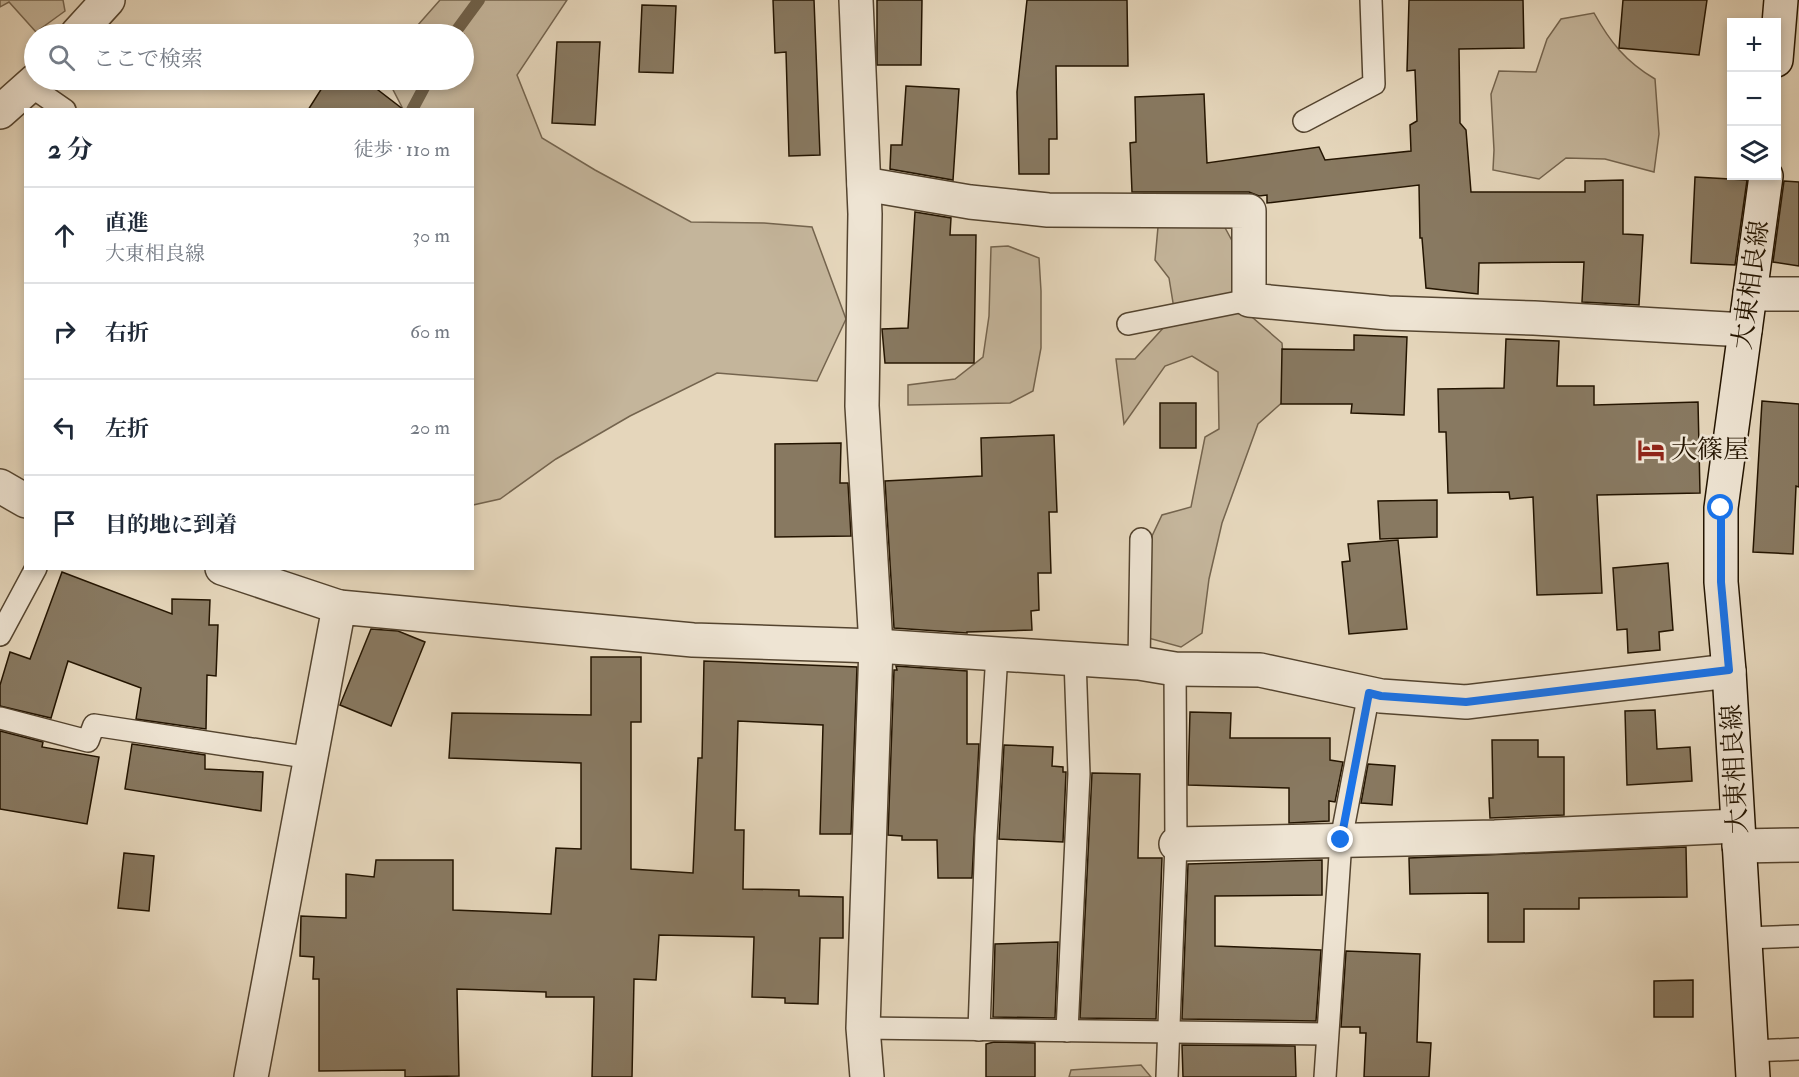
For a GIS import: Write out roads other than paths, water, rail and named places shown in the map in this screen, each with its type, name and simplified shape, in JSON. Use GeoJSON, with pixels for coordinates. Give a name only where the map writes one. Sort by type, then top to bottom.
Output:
{"type":"FeatureCollection","features":[{"type":"Feature","properties":{"kind":"street"},"geometry":{"type":"LineString","coordinates":[[86,24],[108,0]]}},
{"type":"Feature","properties":{"kind":"street"},"geometry":{"type":"LineString","coordinates":[[856,0],[865,214],[862,406],[876,646],[863,1028],[867,1077]]}},
{"type":"Feature","properties":{"kind":"street"},"geometry":{"type":"LineString","coordinates":[[1780,18],[1781,0]]}},
{"type":"Feature","properties":{"kind":"street"},"geometry":{"type":"LineString","coordinates":[[0,112],[24,90]]}},
{"type":"Feature","properties":{"kind":"street","name":"大東相良線"},"geometry":{"type":"LineString","coordinates":[[1753,1064],[1729,670],[1721,582],[1721,508],[1765,180]]}},
{"type":"Feature","properties":{"kind":"street"},"geometry":{"type":"LineString","coordinates":[[864,184],[970,202],[1048,210],[1249,211],[1249,300],[1388,313],[1534,318],[1745,330]]}},
{"type":"Feature","properties":{"kind":"street"},"geometry":{"type":"LineString","coordinates":[[1750,294],[1799,294]]}},
{"type":"Feature","properties":{"kind":"street"},"geometry":{"type":"LineString","coordinates":[[0,486],[24,500]]}},
{"type":"Feature","properties":{"kind":"street"},"geometry":{"type":"LineString","coordinates":[[228,570],[339,607],[693,640],[876,646],[1139,663],[1175,669],[1260,670],[1381,696],[1466,702],[1729,670]]}},
{"type":"Feature","properties":{"kind":"street"},"geometry":{"type":"LineString","coordinates":[[251,1077],[339,607]]}},
{"type":"Feature","properties":{"kind":"street"},"geometry":{"type":"LineString","coordinates":[[1176,844],[1495,837],[1738,836],[1799,845]]}},
{"type":"Feature","properties":{"kind":"lane"},"geometry":{"type":"LineString","coordinates":[[1304,121],[1374,84],[1371,0]]}},
{"type":"Feature","properties":{"kind":"lane"},"geometry":{"type":"LineString","coordinates":[[41,90],[63,108]]}},
{"type":"Feature","properties":{"kind":"lane"},"geometry":{"type":"LineString","coordinates":[[1128,324],[1249,300]]}},
{"type":"Feature","properties":{"kind":"lane"},"geometry":{"type":"LineString","coordinates":[[1139,663],[1141,539]]}},
{"type":"Feature","properties":{"kind":"lane"},"geometry":{"type":"LineString","coordinates":[[0,635],[35,570]]}},
{"type":"Feature","properties":{"kind":"lane"},"geometry":{"type":"LineString","coordinates":[[979,1030],[986,836],[997,653]]}},
{"type":"Feature","properties":{"kind":"lane"},"geometry":{"type":"LineString","coordinates":[[1067,1030],[1079,774],[1074,659]]}},
{"type":"Feature","properties":{"kind":"lane"},"geometry":{"type":"LineString","coordinates":[[1167,1077],[1176,844],[1175,669]]}},
{"type":"Feature","properties":{"kind":"lane"},"geometry":{"type":"LineString","coordinates":[[1325,1077],[1341,840],[1369,693]]}},
{"type":"Feature","properties":{"kind":"lane"},"geometry":{"type":"LineString","coordinates":[[0,718],[88,741],[94,725],[312,758]]}},
{"type":"Feature","properties":{"kind":"lane"},"geometry":{"type":"LineString","coordinates":[[1745,938],[1799,936]]}},
{"type":"Feature","properties":{"kind":"lane"},"geometry":{"type":"LineString","coordinates":[[863,1028],[1327,1034]]}},
{"type":"Feature","properties":{"kind":"lane"},"geometry":{"type":"LineString","coordinates":[[1753,1064],[1799,1049]]}},
{"type":"Feature","properties":{"kind":"waterway"},"geometry":{"type":"LineString","coordinates":[[461,24],[479,0]]}},
{"type":"Feature","properties":{"kind":"waterway"},"geometry":{"type":"LineString","coordinates":[[413,108],[423,90]]}},
{"type":"Feature","properties":{"kind":"place","name":"大篠屋"},"geometry":{"type":"Point","coordinates":[1651,450]}}]}
